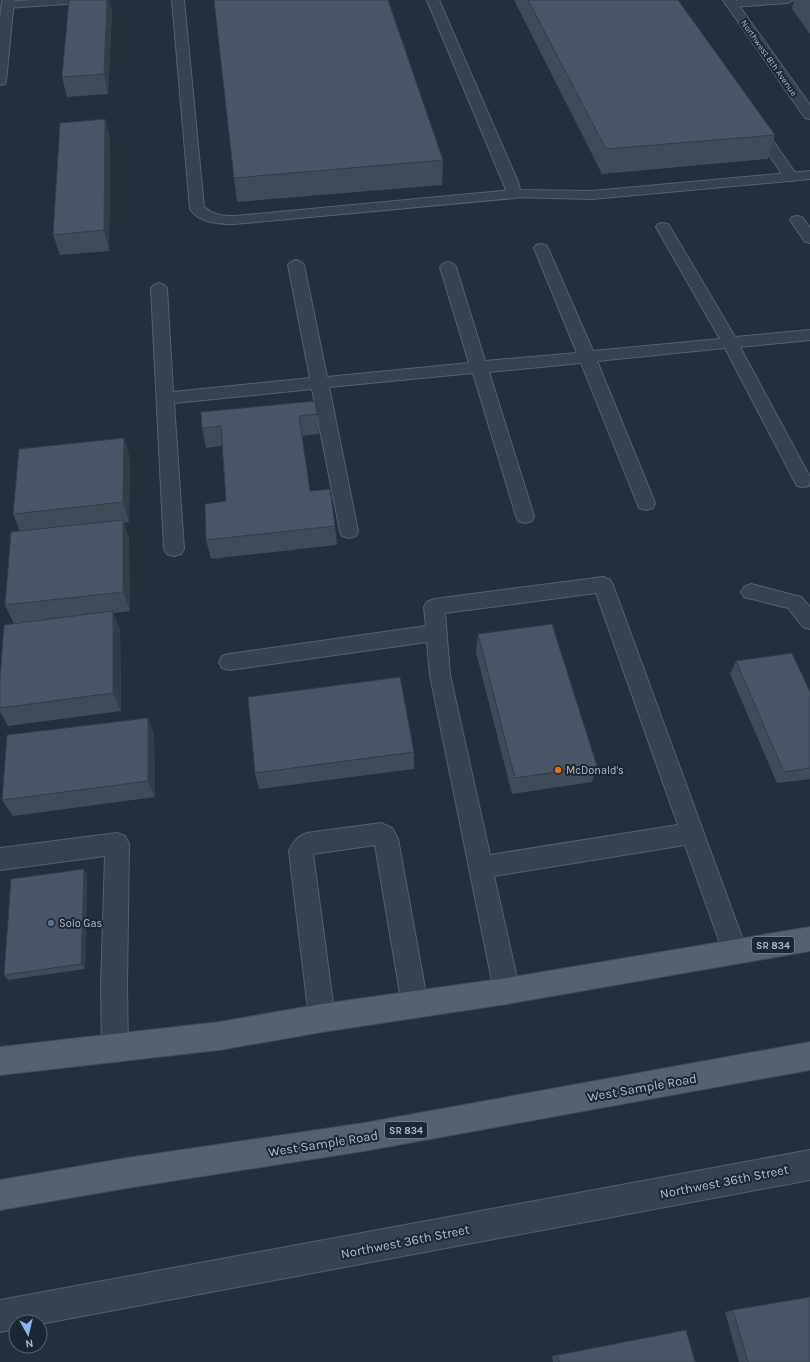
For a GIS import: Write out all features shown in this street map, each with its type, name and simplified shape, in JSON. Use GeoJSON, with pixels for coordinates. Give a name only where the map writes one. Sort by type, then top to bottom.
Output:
{"type":"FeatureCollection","features":[{"type":"Feature","properties":{"kind":"main road","name":"SR 834"},"geometry":{"type":"LineString","coordinates":[[0,1061],[219,1036],[322,1018],[415,1006],[507,991],[810,939]]}},
{"type":"Feature","properties":{"kind":"main road","name":"West Sample Road"},"geometry":{"type":"LineString","coordinates":[[0,1196],[127,1173],[364,1137],[810,1056]]}},
{"type":"Feature","properties":{"kind":"street"},"geometry":{"type":"LineString","coordinates":[[433,0],[511,182],[514,194],[592,195],[810,175]]}},
{"type":"Feature","properties":{"kind":"street","name":"Northwest 8th Avenue"},"geometry":{"type":"LineString","coordinates":[[730,2],[810,115]]}},
{"type":"Feature","properties":{"kind":"street"},"geometry":{"type":"LineString","coordinates":[[0,81],[8,3]]}},
{"type":"Feature","properties":{"kind":"street","name":"Northwest 36th Street"},"geometry":{"type":"LineString","coordinates":[[0,1316],[810,1165]]}},
{"type":"Feature","properties":{"kind":"lane"},"geometry":{"type":"LineString","coordinates":[[8,3],[79,0]]}},
{"type":"Feature","properties":{"kind":"lane"},"geometry":{"type":"LineString","coordinates":[[178,0],[198,209],[214,220],[234,220],[514,194]]}},
{"type":"Feature","properties":{"kind":"lane"},"geometry":{"type":"LineString","coordinates":[[730,2],[787,0]]}},
{"type":"Feature","properties":{"kind":"lane"},"geometry":{"type":"LineString","coordinates":[[750,118],[791,177]]}},
{"type":"Feature","properties":{"kind":"lane"},"geometry":{"type":"LineString","coordinates":[[797,220],[810,240]]}},
{"type":"Feature","properties":{"kind":"lane"},"geometry":{"type":"LineString","coordinates":[[663,227],[730,343],[804,481]]}},
{"type":"Feature","properties":{"kind":"lane"},"geometry":{"type":"LineString","coordinates":[[541,248],[646,503]]}},
{"type":"Feature","properties":{"kind":"lane"},"geometry":{"type":"LineString","coordinates":[[296,265],[348,531]]}},
{"type":"Feature","properties":{"kind":"lane"},"geometry":{"type":"LineString","coordinates":[[448,267],[525,516]]}},
{"type":"Feature","properties":{"kind":"lane"},"geometry":{"type":"LineString","coordinates":[[159,288],[174,549]]}},
{"type":"Feature","properties":{"kind":"lane"},"geometry":{"type":"LineString","coordinates":[[165,398],[810,335]]}},
{"type":"Feature","properties":{"kind":"lane"},"geometry":{"type":"LineString","coordinates":[[507,991],[440,675],[434,607],[603,585],[735,951]]}},
{"type":"Feature","properties":{"kind":"lane"},"geometry":{"type":"LineString","coordinates":[[751,592],[794,602],[810,621]]}},
{"type":"Feature","properties":{"kind":"lane"},"geometry":{"type":"LineString","coordinates":[[229,662],[436,633]]}},
{"type":"Feature","properties":{"kind":"lane"},"geometry":{"type":"LineString","coordinates":[[480,867],[692,833]]}},
{"type":"Feature","properties":{"kind":"lane"},"geometry":{"type":"LineString","coordinates":[[322,1018],[301,851],[307,844],[381,834],[384,835],[386,839],[415,1006]]}},
{"type":"Feature","properties":{"kind":"lane"},"geometry":{"type":"LineString","coordinates":[[0,859],[117,844],[114,986],[115,1049]]}},
{"type":"Feature","properties":{"kind":"building"},"geometry":{"type":"Polygon","coordinates":[[[69,0],[107,0],[104,74],[62,77],[69,0]]]}},
{"type":"Feature","properties":{"kind":"building"},"geometry":{"type":"Polygon","coordinates":[[[214,0],[388,0],[443,160],[234,178],[214,0]]]}},
{"type":"Feature","properties":{"kind":"building"},"geometry":{"type":"Polygon","coordinates":[[[528,0],[678,0],[775,135],[606,149],[528,0]]]}},
{"type":"Feature","properties":{"kind":"building"},"geometry":{"type":"Polygon","coordinates":[[[105,119],[104,230],[53,235],[60,123],[105,119]]]}},
{"type":"Feature","properties":{"kind":"building"},"geometry":{"type":"Polygon","coordinates":[[[315,401],[317,414],[299,416],[310,491],[330,489],[335,526],[206,540],[205,504],[226,501],[221,426],[202,428],[201,412],[315,401]]]}},
{"type":"Feature","properties":{"kind":"building"},"geometry":{"type":"Polygon","coordinates":[[[124,438],[123,502],[13,514],[19,449],[124,438]]]}},
{"type":"Feature","properties":{"kind":"building"},"geometry":{"type":"Polygon","coordinates":[[[123,520],[123,592],[5,605],[11,532],[123,520]]]}},
{"type":"Feature","properties":{"kind":"building"},"geometry":{"type":"Polygon","coordinates":[[[113,611],[113,693],[0,708],[0,679],[4,625],[113,611]]]}},
{"type":"Feature","properties":{"kind":"building"},"geometry":{"type":"Polygon","coordinates":[[[552,624],[597,766],[515,778],[478,634],[552,624]]]}},
{"type":"Feature","properties":{"kind":"building"},"geometry":{"type":"Polygon","coordinates":[[[792,653],[810,692],[810,768],[784,772],[736,661],[792,653]]]}},
{"type":"Feature","properties":{"kind":"building"},"geometry":{"type":"Polygon","coordinates":[[[400,677],[414,752],[255,773],[248,697],[400,677]]]}},
{"type":"Feature","properties":{"kind":"building"},"geometry":{"type":"Polygon","coordinates":[[[148,718],[148,781],[2,800],[7,735],[148,718]]]}},
{"type":"Feature","properties":{"kind":"building"},"geometry":{"type":"Polygon","coordinates":[[[84,869],[81,964],[4,975],[11,879],[84,869]]]}},
{"type":"Feature","properties":{"kind":"building"},"geometry":{"type":"Polygon","coordinates":[[[810,1297],[810,1362],[748,1362],[733,1310],[810,1297]]]}},
{"type":"Feature","properties":{"kind":"building"},"geometry":{"type":"Polygon","coordinates":[[[686,1330],[695,1362],[559,1362],[558,1355],[686,1330]]]}},
{"type":"Feature","properties":{"kind":"place","name":"McDonald's"},"geometry":{"type":"Point","coordinates":[558,770]}},
{"type":"Feature","properties":{"kind":"place","name":"Solo Gas"},"geometry":{"type":"Point","coordinates":[51,923]}}]}
